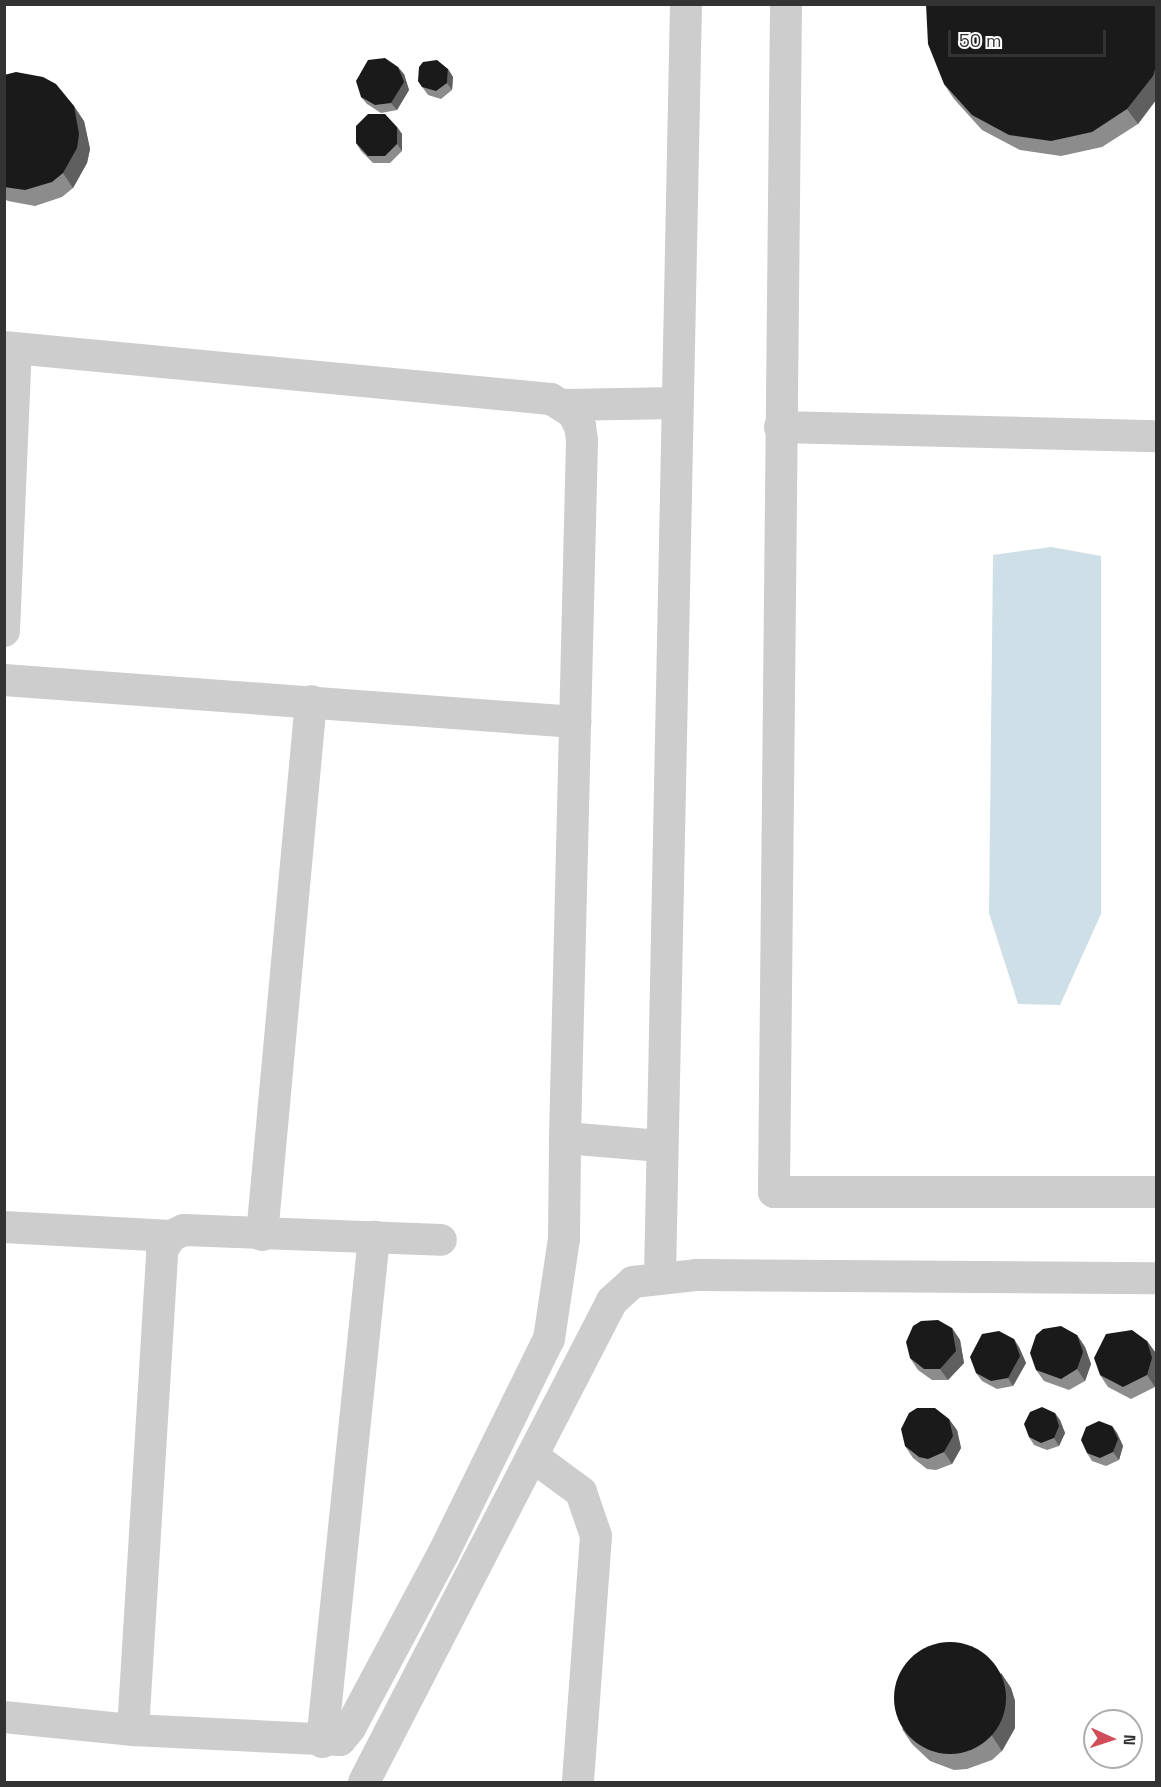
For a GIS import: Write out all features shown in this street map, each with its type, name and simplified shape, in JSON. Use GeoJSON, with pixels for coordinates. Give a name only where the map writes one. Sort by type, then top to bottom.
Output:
{"type":"FeatureCollection","features":[{"type":"Feature","properties":{"kind":"street"},"geometry":{"type":"LineString","coordinates":[[660,1277],[686,4]]}},
{"type":"Feature","properties":{"kind":"street"},"geometry":{"type":"LineString","coordinates":[[786,4],[774,1192],[1156,1191]]}},
{"type":"Feature","properties":{"kind":"street"},"geometry":{"type":"LineString","coordinates":[[4,631],[10,347],[551,399],[564,405],[677,403]]}},
{"type":"Feature","properties":{"kind":"street"},"geometry":{"type":"LineString","coordinates":[[4,1717],[133,1730],[322,1742],[340,1740],[350,1728],[549,1339],[564,1239],[582,441],[580,426],[564,405]]}},
{"type":"Feature","properties":{"kind":"street"},"geometry":{"type":"LineString","coordinates":[[780,427],[1156,436]]}},
{"type":"Feature","properties":{"kind":"street"},"geometry":{"type":"LineString","coordinates":[[4,680],[575,722]]}},
{"type":"Feature","properties":{"kind":"street"},"geometry":{"type":"LineString","coordinates":[[262,1235],[311,701]]}},
{"type":"Feature","properties":{"kind":"street"},"geometry":{"type":"LineString","coordinates":[[565,1138],[661,1146]]}},
{"type":"Feature","properties":{"kind":"street"},"geometry":{"type":"LineString","coordinates":[[4,1227],[171,1236],[184,1230],[262,1235],[441,1240]]}},
{"type":"Feature","properties":{"kind":"street"},"geometry":{"type":"LineString","coordinates":[[133,1730],[162,1250],[171,1236]]}},
{"type":"Feature","properties":{"kind":"street"},"geometry":{"type":"LineString","coordinates":[[322,1742],[374,1237]]}},
{"type":"Feature","properties":{"kind":"street"},"geometry":{"type":"LineString","coordinates":[[364,1782],[612,1301],[633,1282],[660,1277],[1156,1278]]}},
{"type":"Feature","properties":{"kind":"street"},"geometry":{"type":"LineString","coordinates":[[532,1456],[581,1492],[596,1536],[578,1782]]}},
{"type":"Feature","properties":{"kind":"shaded area"},"geometry":{"type":"Polygon","coordinates":[[[1051,547],[1101,556],[1101,914],[1060,1005],[1018,1004],[989,913],[993,555],[1051,547]]]}},
{"type":"Feature","properties":{"kind":"building"},"geometry":{"type":"Polygon","coordinates":[[[926,4],[1156,4],[1156,66],[1153,76],[1127,109],[1092,132],[1051,141],[1009,135],[972,115],[944,84],[928,44],[926,4]]]}},
{"type":"Feature","properties":{"kind":"building"},"geometry":{"type":"Polygon","coordinates":[[[385,58],[398,67],[404,82],[391,103],[375,105],[361,97],[356,81],[368,60],[385,58]]]}},
{"type":"Feature","properties":{"kind":"building"},"geometry":{"type":"Polygon","coordinates":[[[437,60],[448,69],[447,83],[436,91],[422,87],[418,81],[419,67],[423,62],[437,60]]]}},
{"type":"Feature","properties":{"kind":"building"},"geometry":{"type":"Polygon","coordinates":[[[16,72],[43,77],[56,84],[74,106],[79,134],[77,148],[63,173],[52,182],[25,190],[4,187],[4,75],[16,72]]]}},
{"type":"Feature","properties":{"kind":"building"},"geometry":{"type":"Polygon","coordinates":[[[368,114],[385,114],[397,127],[397,144],[385,156],[368,156],[356,143],[356,126],[368,114]]]}},
{"type":"Feature","properties":{"kind":"building"},"geometry":{"type":"Polygon","coordinates":[[[938,1320],[952,1328],[956,1351],[940,1369],[924,1369],[910,1358],[906,1342],[913,1326],[921,1321],[938,1320]]]}},
{"type":"Feature","properties":{"kind":"building"},"geometry":{"type":"Polygon","coordinates":[[[1061,1326],[1077,1335],[1083,1352],[1077,1369],[1061,1379],[1036,1370],[1030,1353],[1036,1335],[1043,1329],[1061,1326]]]}},
{"type":"Feature","properties":{"kind":"building"},"geometry":{"type":"Polygon","coordinates":[[[1132,1330],[1147,1341],[1152,1358],[1147,1375],[1123,1387],[1100,1375],[1094,1358],[1106,1334],[1132,1330]]]}},
{"type":"Feature","properties":{"kind":"building"},"geometry":{"type":"Polygon","coordinates":[[[999,1331],[1014,1339],[1020,1356],[1008,1378],[991,1381],[976,1373],[970,1357],[982,1334],[999,1331]]]}},
{"type":"Feature","properties":{"kind":"building"},"geometry":{"type":"Polygon","coordinates":[[[1042,1407],[1055,1413],[1059,1426],[1054,1438],[1041,1443],[1029,1437],[1024,1424],[1030,1412],[1042,1407]]]}},
{"type":"Feature","properties":{"kind":"building"},"geometry":{"type":"Polygon","coordinates":[[[917,1408],[935,1408],[949,1419],[953,1436],[944,1452],[928,1459],[919,1457],[905,1446],[901,1429],[909,1413],[917,1408]]]}},
{"type":"Feature","properties":{"kind":"building"},"geometry":{"type":"Polygon","coordinates":[[[1099,1421],[1112,1426],[1118,1439],[1113,1452],[1100,1458],[1087,1453],[1081,1440],[1086,1427],[1099,1421]]]}},
{"type":"Feature","properties":{"kind":"building"},"geometry":{"type":"Polygon","coordinates":[[[950,1642],[971,1646],[990,1658],[1002,1677],[1006,1698],[1002,1719],[990,1738],[971,1750],[950,1754],[929,1750],[910,1738],[898,1719],[894,1698],[898,1677],[910,1658],[929,1646],[950,1642]]]}}]}
